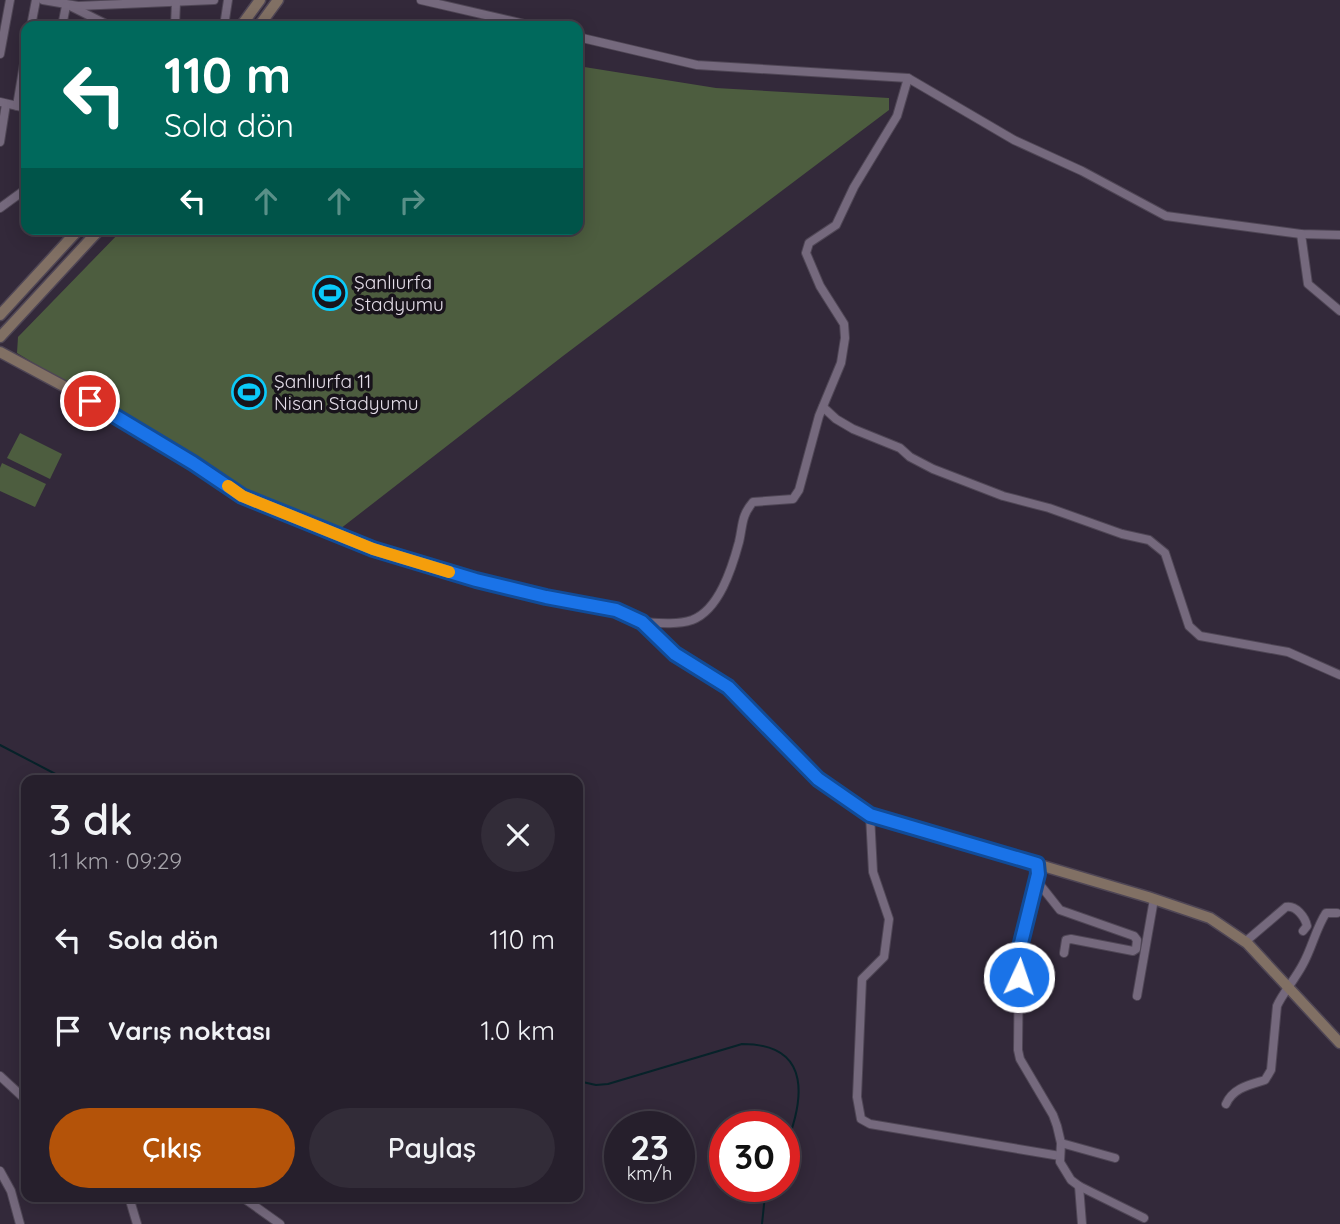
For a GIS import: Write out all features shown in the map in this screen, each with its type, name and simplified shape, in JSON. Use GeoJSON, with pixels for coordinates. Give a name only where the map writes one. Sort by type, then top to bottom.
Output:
{"type":"FeatureCollection","features":[{"type":"Feature","properties":{"kind":"street"},"geometry":{"type":"LineString","coordinates":[[0,54],[10,0]]}},
{"type":"Feature","properties":{"kind":"street"},"geometry":{"type":"LineString","coordinates":[[32,21],[36,0]]}},
{"type":"Feature","properties":{"kind":"street"},"geometry":{"type":"LineString","coordinates":[[47,0],[72,5],[214,0]]}},
{"type":"Feature","properties":{"kind":"street"},"geometry":{"type":"LineString","coordinates":[[225,21],[228,0]]}},
{"type":"Feature","properties":{"kind":"street"},"geometry":{"type":"LineString","coordinates":[[245,21],[260,0]]}},
{"type":"Feature","properties":{"kind":"street"},"geometry":{"type":"LineString","coordinates":[[263,21],[278,0]]}},
{"type":"Feature","properties":{"kind":"street"},"geometry":{"type":"LineString","coordinates":[[421,0],[511,21]]}},
{"type":"Feature","properties":{"kind":"street"},"geometry":{"type":"LineString","coordinates":[[175,21],[176,2]]}},
{"type":"Feature","properties":{"kind":"street"},"geometry":{"type":"LineString","coordinates":[[72,5],[95,21]]}},
{"type":"Feature","properties":{"kind":"street"},"geometry":{"type":"LineString","coordinates":[[64,21],[72,5]]}},
{"type":"Feature","properties":{"kind":"street"},"geometry":{"type":"LineString","coordinates":[[583,38],[697,65],[908,78],[1014,140],[1082,171],[1166,216],[1301,234],[1340,235]]}},
{"type":"Feature","properties":{"kind":"street"},"geometry":{"type":"LineString","coordinates":[[642,622],[671,623],[693,620],[711,607],[735,555],[744,513],[753,502],[793,499],[799,491],[823,407],[841,363],[845,338],[844,324],[820,286],[806,253],[809,243],[836,225],[854,187],[897,116],[908,78]]}},
{"type":"Feature","properties":{"kind":"street"},"geometry":{"type":"LineString","coordinates":[[17,106],[21,82]]}},
{"type":"Feature","properties":{"kind":"street"},"geometry":{"type":"LineString","coordinates":[[0,142],[3,103],[21,107]]}},
{"type":"Feature","properties":{"kind":"street"},"geometry":{"type":"LineString","coordinates":[[0,208],[21,193]]}},
{"type":"Feature","properties":{"kind":"street"},"geometry":{"type":"LineString","coordinates":[[1301,234],[1307,284],[1340,311]]}},
{"type":"Feature","properties":{"kind":"street"},"geometry":{"type":"LineString","coordinates":[[0,315],[73,235]]}},
{"type":"Feature","properties":{"kind":"street"},"geometry":{"type":"LineString","coordinates":[[0,337],[94,235]]}},
{"type":"Feature","properties":{"kind":"street"},"geometry":{"type":"LineString","coordinates":[[0,352],[148,435],[242,496],[373,549],[496,585],[616,610],[642,622],[675,654],[728,687],[818,779],[870,815],[1037,869],[1154,899],[1210,918],[1245,942],[1340,1043]]}},
{"type":"Feature","properties":{"kind":"street"},"geometry":{"type":"LineString","coordinates":[[823,407],[853,429],[900,448],[910,457],[933,469],[1003,496],[1149,540],[1165,553],[1189,626],[1200,636],[1288,652],[1340,675]]}},
{"type":"Feature","properties":{"kind":"street"},"geometry":{"type":"LineString","coordinates":[[870,815],[873,872],[889,919],[884,957],[862,979],[857,1097],[861,1119],[870,1124],[1060,1156]]}},
{"type":"Feature","properties":{"kind":"street"},"geometry":{"type":"LineString","coordinates":[[1037,869],[1041,886],[1059,910],[1134,936],[1137,940],[1136,949],[1133,951],[1071,939],[1066,940],[1064,953]]}},
{"type":"Feature","properties":{"kind":"street"},"geometry":{"type":"LineString","coordinates":[[1037,869],[1020,947],[1020,1059],[1053,1115],[1061,1143],[1060,1162],[1066,1171],[1079,1186],[1144,1218]]}},
{"type":"Feature","properties":{"kind":"street"},"geometry":{"type":"LineString","coordinates":[[1137,996],[1154,899]]}},
{"type":"Feature","properties":{"kind":"street"},"geometry":{"type":"LineString","coordinates":[[1245,942],[1286,907],[1296,909],[1306,920],[1307,926],[1303,930]]}},
{"type":"Feature","properties":{"kind":"street"},"geometry":{"type":"LineString","coordinates":[[1226,1104],[1229,1096],[1241,1087],[1265,1080],[1271,1070],[1280,998],[1289,989],[1304,963],[1326,913],[1337,913]]}},
{"type":"Feature","properties":{"kind":"street"},"geometry":{"type":"LineString","coordinates":[[0,1076],[21,1095]]}},
{"type":"Feature","properties":{"kind":"street"},"geometry":{"type":"LineString","coordinates":[[1061,1143],[1115,1158]]}},
{"type":"Feature","properties":{"kind":"street"},"geometry":{"type":"LineString","coordinates":[[0,1171],[11,1191],[20,1224]]}},
{"type":"Feature","properties":{"kind":"street"},"geometry":{"type":"LineString","coordinates":[[1079,1186],[1082,1224]]}},
{"type":"Feature","properties":{"kind":"street"},"geometry":{"type":"LineString","coordinates":[[131,1202],[137,1224]]}},
{"type":"Feature","properties":{"kind":"street"},"geometry":{"type":"LineString","coordinates":[[249,1202],[280,1224]]}},
{"type":"Feature","properties":{"kind":"green space"},"geometry":{"type":"Polygon","coordinates":[[[583,67],[716,88],[889,98],[889,110],[563,356],[340,529],[313,517],[258,500],[17,353],[18,337],[117,235],[583,235],[583,67]]]}},
{"type":"Feature","properties":{"kind":"green space"},"geometry":{"type":"Polygon","coordinates":[[[20,433],[62,454],[50,479],[7,458],[20,433]]]}},
{"type":"Feature","properties":{"kind":"green space"},"geometry":{"type":"Polygon","coordinates":[[[2,463],[46,484],[35,507],[0,491],[2,463]]]}},
{"type":"Feature","properties":{"kind":"waterway"},"geometry":{"type":"LineString","coordinates":[[0,745],[57,775]]}},
{"type":"Feature","properties":{"kind":"waterway"},"geometry":{"type":"LineString","coordinates":[[583,1082],[608,1084],[742,1044],[765,1047],[782,1054],[792,1065],[798,1079],[796,1111]]}},
{"type":"Feature","properties":{"kind":"waterway"},"geometry":{"type":"LineString","coordinates":[[762,1224],[764,1202]]}},
{"type":"Feature","properties":{"kind":"slow traffic"},"geometry":{"type":"LineString","coordinates":[[228,486],[242,496],[373,549],[449,572]]}},
{"type":"Feature","properties":{"kind":"place","name":"Şanlıurfa Stadyumu"},"geometry":{"type":"Point","coordinates":[330,293]}},
{"type":"Feature","properties":{"kind":"place","name":"Şanlıurfa 11 Nisan Stadyumu"},"geometry":{"type":"Point","coordinates":[249,392]}},
{"type":"Feature","properties":{"kind":"route"},"geometry":{"type":"LineString","coordinates":[[90,401],[242,496],[373,549],[476,580],[616,610],[642,622],[675,654],[728,687],[818,779],[870,815],[1037,864],[1038,874],[1020,947],[1019,977]]}}]}
